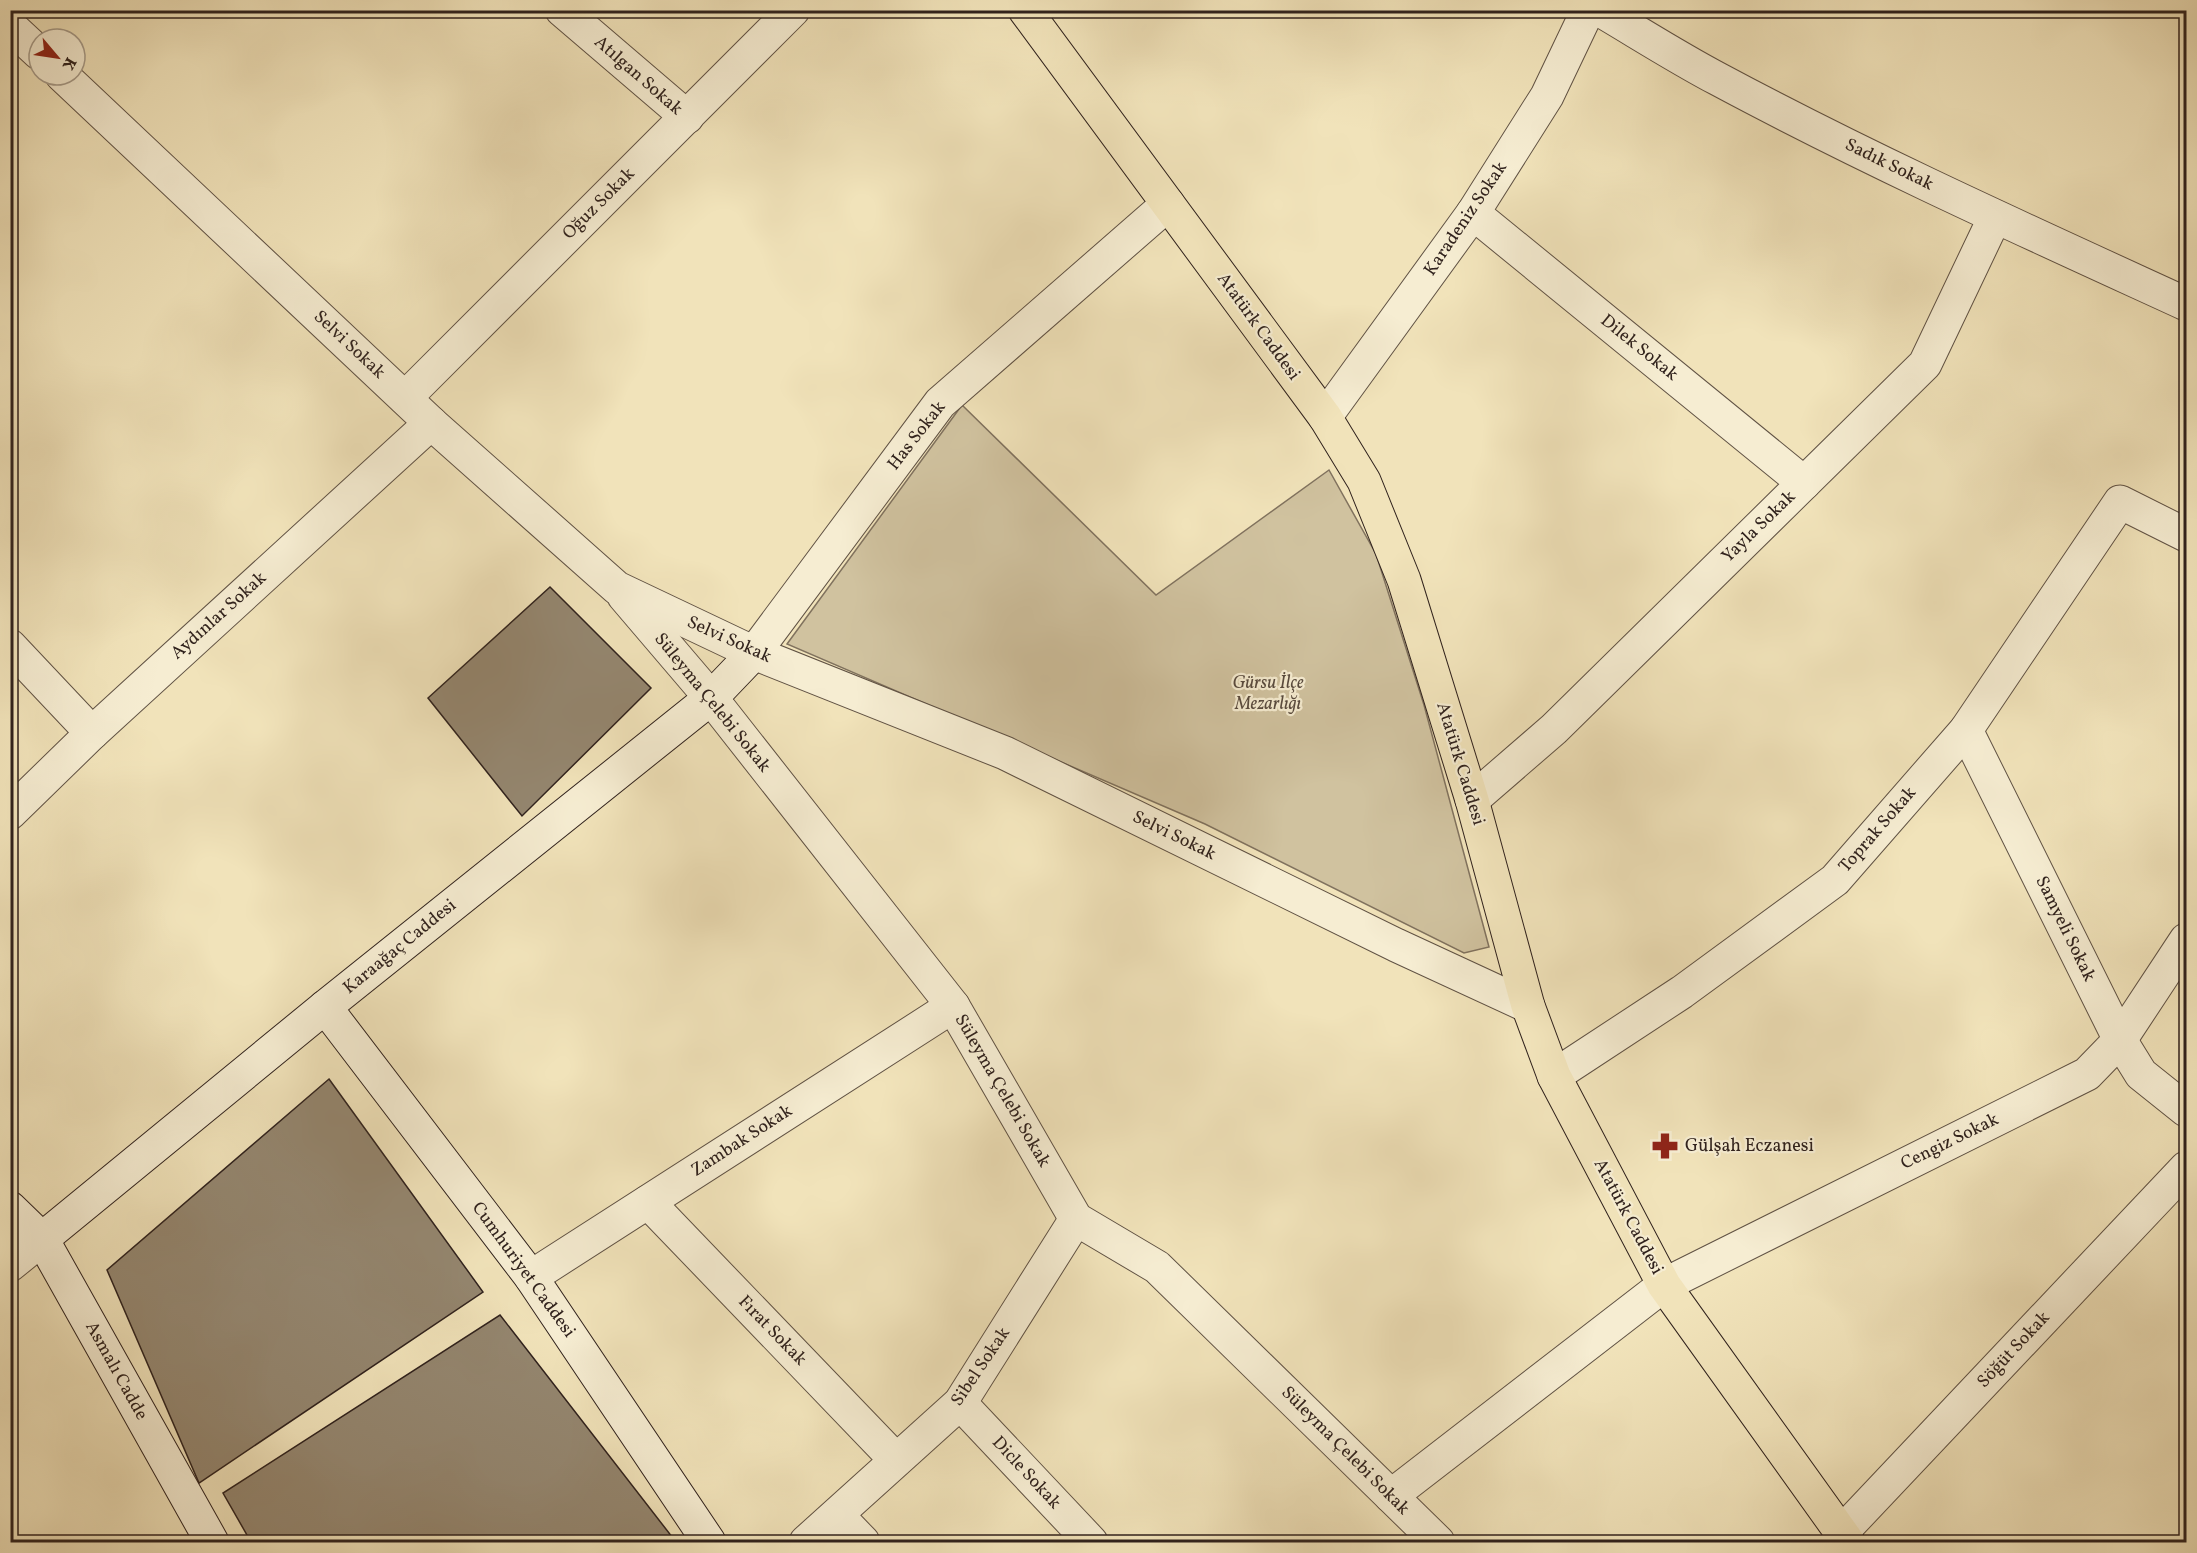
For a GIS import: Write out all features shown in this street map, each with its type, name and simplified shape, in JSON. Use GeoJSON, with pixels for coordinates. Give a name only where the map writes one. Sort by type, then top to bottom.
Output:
{"type":"FeatureCollection","features":[{"type":"Feature","properties":{"kind":"main road","name":"Atatürk Caddesi"},"geometry":{"type":"LineString","coordinates":[[1025,10],[1325,417],[1364,481],[1404,580],[1472,800],[1528,1006],[1554,1076],[1664,1285],[1844,1538]]}},
{"type":"Feature","properties":{"kind":"street","name":"Atılgan Sokak"},"geometry":{"type":"LineString","coordinates":[[562,10],[687,117]]}},
{"type":"Feature","properties":{"kind":"street","name":"Oğuz Sokak"},"geometry":{"type":"LineString","coordinates":[[405,398],[793,10]]}},
{"type":"Feature","properties":{"kind":"street","name":"Karadeniz Sokak"},"geometry":{"type":"LineString","coordinates":[[1325,417],[1473,213],[1547,96],[1588,10]]}},
{"type":"Feature","properties":{"kind":"street","name":"Sadık Sokak"},"geometry":{"type":"LineString","coordinates":[[1600,10],[1717,78],[1995,217],[2187,304]]}},
{"type":"Feature","properties":{"kind":"street","name":"Selvi Sokak"},"geometry":{"type":"LineString","coordinates":[[75,87],[431,423],[617,588],[754,653],[1005,753],[1396,945],[1528,1006]]}},
{"type":"Feature","properties":{"kind":"street","name":"Has Sokak"},"geometry":{"type":"LineString","coordinates":[[754,653],[940,403],[1168,204]]}},
{"type":"Feature","properties":{"kind":"street","name":"Dilek Sokak"},"geometry":{"type":"LineString","coordinates":[[1473,213],[1804,483]]}},
{"type":"Feature","properties":{"kind":"street","name":"Yayla Sokak"},"geometry":{"type":"LineString","coordinates":[[1472,800],[1554,729],[1925,364],[1995,217]]}},
{"type":"Feature","properties":{"kind":"street","name":"Aydınlar Sokak"},"geometry":{"type":"LineString","coordinates":[[10,813],[92,733],[431,423]]}},
{"type":"Feature","properties":{"kind":"street","name":"Toprak Sokak"},"geometry":{"type":"LineString","coordinates":[[1554,1076],[1682,992],[1835,879],[1966,730],[2120,502],[2187,535]]}},
{"type":"Feature","properties":{"kind":"street","name":"Süleyma Çelebi Sokak"},"geometry":{"type":"LineString","coordinates":[[617,588],[711,698],[953,1006],[1076,1219],[1157,1267],[1438,1542]]}},
{"type":"Feature","properties":{"kind":"street"},"geometry":{"type":"LineString","coordinates":[[10,646],[92,733]]}},
{"type":"Feature","properties":{"kind":"street","name":"Karaağaç Caddesi"},"geometry":{"type":"LineString","coordinates":[[10,1265],[324,1007],[711,698],[754,653]]}},
{"type":"Feature","properties":{"kind":"street","name":"Samyeli Sokak"},"geometry":{"type":"LineString","coordinates":[[1966,730],[2120,1040],[2141,1074],[2187,1110]]}},
{"type":"Feature","properties":{"kind":"street","name":"Cengiz Sokak"},"geometry":{"type":"LineString","coordinates":[[1390,1496],[1664,1285],[2087,1074],[2120,1040],[2187,940]]}},
{"type":"Feature","properties":{"kind":"street","name":"Zambak Sokak"},"geometry":{"type":"LineString","coordinates":[[531,1277],[953,1006]]}},
{"type":"Feature","properties":{"kind":"street","name":"Cumhuriyet Caddesi"},"geometry":{"type":"LineString","coordinates":[[324,1007],[531,1277],[709,1542]]}},
{"type":"Feature","properties":{"kind":"street","name":"Söğüt Sokak"},"geometry":{"type":"LineString","coordinates":[[1844,1538],[2187,1168]]}},
{"type":"Feature","properties":{"kind":"street","name":"Fırat Sokak"},"geometry":{"type":"LineString","coordinates":[[648,1202],[897,1460]]}},
{"type":"Feature","properties":{"kind":"street","name":"Asmalı Cadde"},"geometry":{"type":"LineString","coordinates":[[10,1208],[42,1239],[212,1542]]}},
{"type":"Feature","properties":{"kind":"street","name":"Sibel Sokak"},"geometry":{"type":"LineString","coordinates":[[806,1542],[960,1403],[1076,1219]]}},
{"type":"Feature","properties":{"kind":"street","name":"Dicle Sokak"},"geometry":{"type":"LineString","coordinates":[[960,1403],[1091,1542]]}},
{"type":"Feature","properties":{"kind":"street"},"geometry":{"type":"LineString","coordinates":[[837,1515],[863,1542]]}},
{"type":"Feature","properties":{"kind":"green space","name":"Gürsu İlçe Mezarlığı"},"geometry":{"type":"Polygon","coordinates":[[[962,405],[1156,595],[1329,470],[1376,554],[1424,705],[1489,947],[1464,953],[1205,824],[787,644],[962,405]]]}},
{"type":"Feature","properties":{"kind":"building"},"geometry":{"type":"Polygon","coordinates":[[[550,587],[651,688],[522,816],[428,698],[550,587]]]}},
{"type":"Feature","properties":{"kind":"building"},"geometry":{"type":"Polygon","coordinates":[[[329,1079],[483,1292],[199,1483],[107,1270],[329,1079]]]}},
{"type":"Feature","properties":{"kind":"building"},"geometry":{"type":"Polygon","coordinates":[[[500,1315],[676,1542],[251,1542],[223,1493],[500,1315]]]}},
{"type":"Feature","properties":{"kind":"place","name":"Gülşah Eczanesi"},"geometry":{"type":"Point","coordinates":[1665,1146]}}]}
